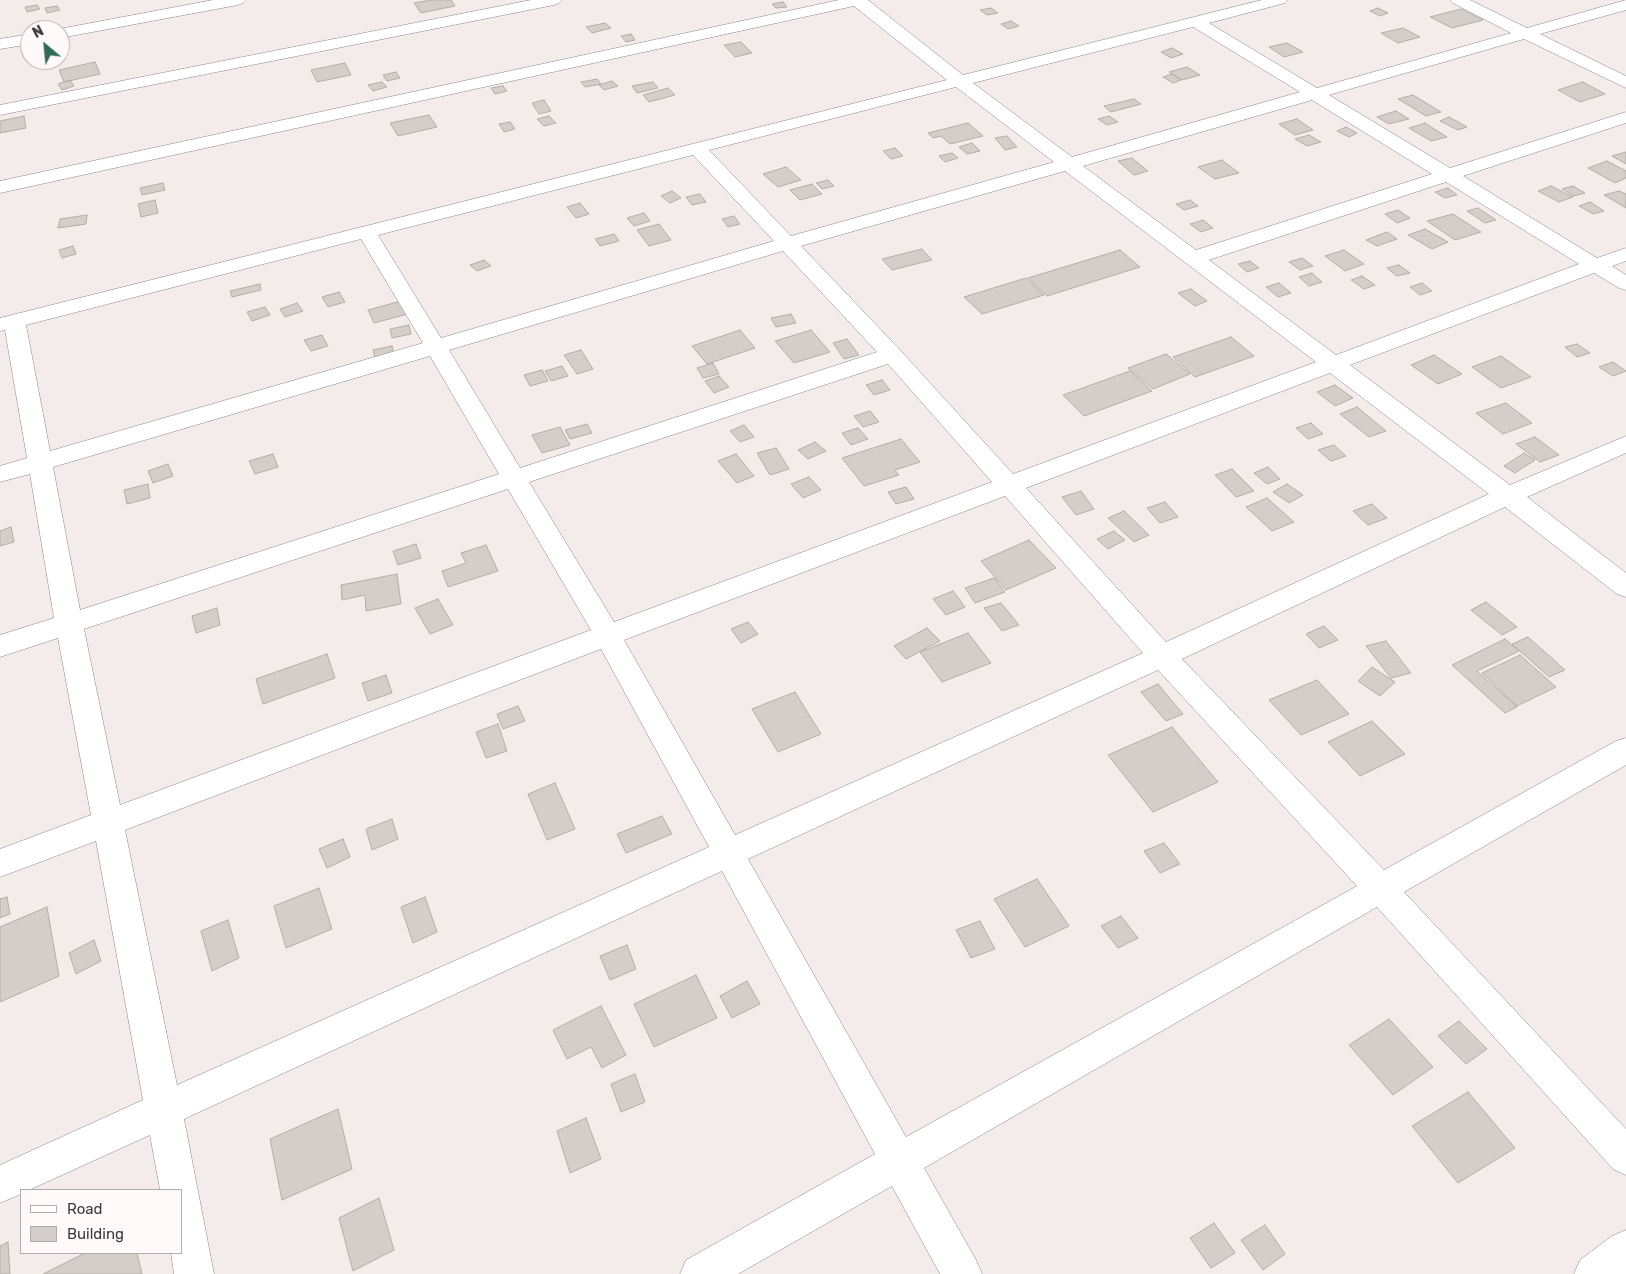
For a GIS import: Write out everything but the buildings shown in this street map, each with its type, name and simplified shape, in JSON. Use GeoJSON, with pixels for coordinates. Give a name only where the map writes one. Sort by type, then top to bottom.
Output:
{"type":"FeatureCollection","features":[{"type":"Feature","properties":{"kind":"street"},"geometry":{"type":"LineString","coordinates":[[70,31],[238,0]]}},
{"type":"Feature","properties":{"kind":"street"},"geometry":{"type":"LineString","coordinates":[[0,110],[554,0]]}},
{"type":"Feature","properties":{"kind":"street"},"geometry":{"type":"LineString","coordinates":[[0,187],[858,0],[959,81],[1626,587]]}},
{"type":"Feature","properties":{"kind":"street"},"geometry":{"type":"LineString","coordinates":[[179,1189],[40,462],[7,323],[1280,0]]}},
{"type":"Feature","properties":{"kind":"street"},"geometry":{"type":"LineString","coordinates":[[1458,0],[1626,83]]}},
{"type":"Feature","properties":{"kind":"street"},"geometry":{"type":"LineString","coordinates":[[0,474],[787,244],[1626,4]]}},
{"type":"Feature","properties":{"kind":"street"},"geometry":{"type":"LineString","coordinates":[[1195,21],[1626,284]]}},
{"type":"Feature","properties":{"kind":"street"},"geometry":{"type":"LineString","coordinates":[[0,44],[20,41]]}},
{"type":"Feature","properties":{"kind":"street"},"geometry":{"type":"LineString","coordinates":[[1193,258],[1626,117]]}},
{"type":"Feature","properties":{"kind":"street"},"geometry":{"type":"LineString","coordinates":[[696,147],[892,355],[1162,656],[1381,889],[1626,1156]]}},
{"type":"Feature","properties":{"kind":"street"},"geometry":{"type":"LineString","coordinates":[[366,232],[608,636],[962,1274]]}},
{"type":"Feature","properties":{"kind":"street"},"geometry":{"type":"LineString","coordinates":[[0,863],[1626,254]]}},
{"type":"Feature","properties":{"kind":"street"},"geometry":{"type":"LineString","coordinates":[[0,646],[892,355]]}},
{"type":"Feature","properties":{"kind":"street"},"geometry":{"type":"LineString","coordinates":[[0,1184],[1162,656],[1508,496],[1626,444]]}},
{"type":"Feature","properties":{"kind":"street"},"geometry":{"type":"LineString","coordinates":[[700,1274],[1626,750]]}},
{"type":"Feature","properties":{"kind":"street"},"geometry":{"type":"LineString","coordinates":[[182,1208],[194,1274]]}},
{"type":"Feature","properties":{"kind":"street"},"geometry":{"type":"LineString","coordinates":[[1594,1274],[1626,1250]]}}]}
